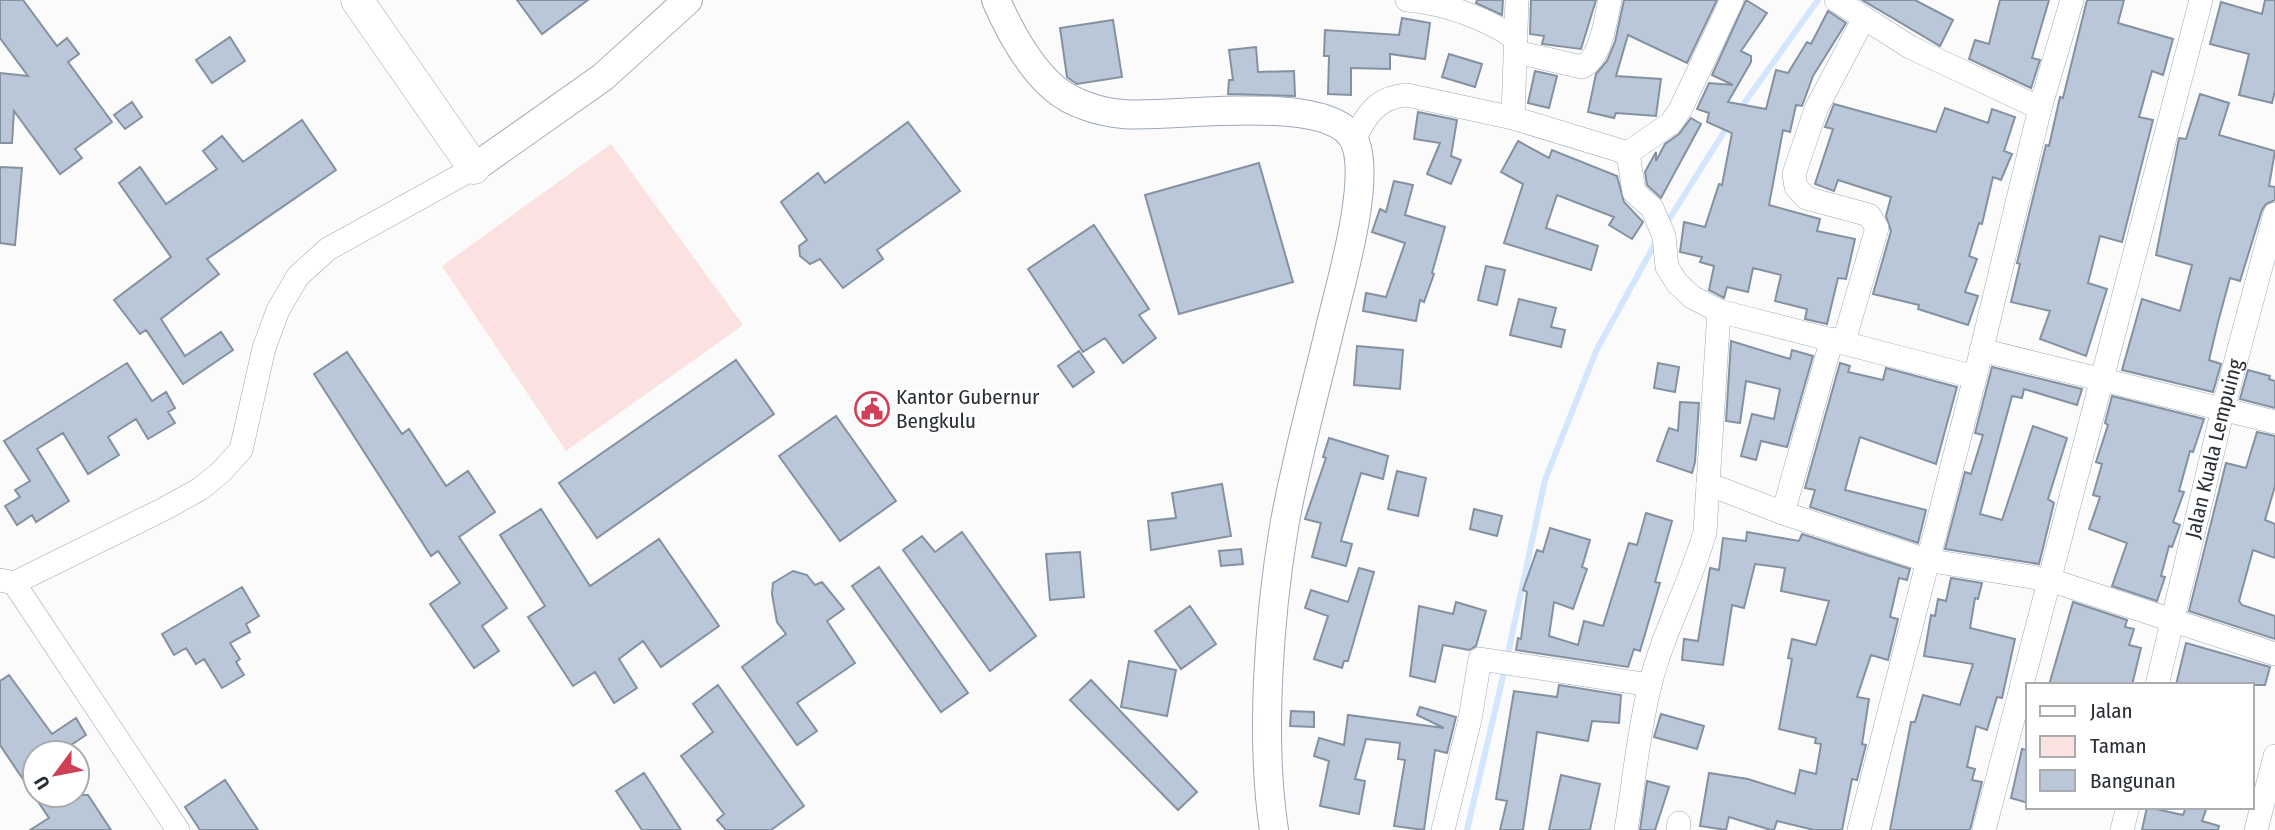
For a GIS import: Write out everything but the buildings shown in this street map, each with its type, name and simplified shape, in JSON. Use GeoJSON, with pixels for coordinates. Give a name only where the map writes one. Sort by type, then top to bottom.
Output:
{"type":"FeatureCollection","features":[{"type":"Feature","properties":{"kind":"main road"},"geometry":{"type":"LineString","coordinates":[[357,0],[474,168]]}},
{"type":"Feature","properties":{"kind":"street"},"geometry":{"type":"LineString","coordinates":[[178,830],[7,582],[164,509],[200,489],[222,472],[241,450],[264,348],[278,310],[298,276],[328,249],[474,168],[603,77],[688,0]]}},
{"type":"Feature","properties":{"kind":"street"},"geometry":{"type":"LineString","coordinates":[[996,0],[1033,64],[1055,89],[1077,102],[1124,114],[1282,111],[1314,114],[1337,125],[1354,140]]}},
{"type":"Feature","properties":{"kind":"street"},"geometry":{"type":"LineString","coordinates":[[1407,0],[1446,7],[1501,29],[1516,46],[1582,67],[1588,64],[1598,46],[1610,0]]}},
{"type":"Feature","properties":{"kind":"street"},"geometry":{"type":"LineString","coordinates":[[1513,118],[1517,0]]}},
{"type":"Feature","properties":{"kind":"street"},"geometry":{"type":"LineString","coordinates":[[1628,153],[1671,123],[1680,110],[1732,0]]}},
{"type":"Feature","properties":{"kind":"street"},"geometry":{"type":"LineString","coordinates":[[1859,830],[1975,377],[2040,108],[2072,0]]}},
{"type":"Feature","properties":{"kind":"street"},"geometry":{"type":"LineString","coordinates":[[1984,830],[2201,0]]}},
{"type":"Feature","properties":{"kind":"street"},"geometry":{"type":"LineString","coordinates":[[1838,1],[1910,47],[2040,108]]}},
{"type":"Feature","properties":{"kind":"street"},"geometry":{"type":"LineString","coordinates":[[1783,513],[1877,228],[1869,215],[1806,198],[1796,187],[1794,174],[1816,109],[1864,18]]}},
{"type":"Feature","properties":{"kind":"street"},"geometry":{"type":"LineString","coordinates":[[1274,830],[1269,777],[1270,652],[1280,562],[1292,490],[1345,265],[1360,178],[1354,140],[1367,115],[1392,96],[1407,95],[1513,118],[1628,153]]}},
{"type":"Feature","properties":{"kind":"street"},"geometry":{"type":"LineString","coordinates":[[1628,153],[1634,192],[1652,208],[1664,236],[1667,267],[1677,283],[1692,297],[1719,311],[1975,377]]}},
{"type":"Feature","properties":{"kind":"street","name":"Jalan Kuala Lempuing"},"geometry":{"type":"LineString","coordinates":[[2157,683],[2223,409],[2275,214]]}},
{"type":"Feature","properties":{"kind":"street"},"geometry":{"type":"LineString","coordinates":[[1626,830],[1650,685],[1671,618],[1690,577],[1705,532],[1719,311]]}},
{"type":"Feature","properties":{"kind":"street"},"geometry":{"type":"LineString","coordinates":[[1981,351],[2275,422]]}},
{"type":"Feature","properties":{"kind":"street"},"geometry":{"type":"LineString","coordinates":[[1707,484],[1783,513],[1926,560],[2050,580],[2275,654]]}},
{"type":"Feature","properties":{"kind":"street"},"geometry":{"type":"LineString","coordinates":[[1443,830],[1470,719],[1480,659],[1650,685]]}},
{"type":"Feature","properties":{"kind":"street"},"geometry":{"type":"LineString","coordinates":[[2256,830],[2275,756]]}},
{"type":"Feature","properties":{"kind":"street"},"geometry":{"type":"LineString","coordinates":[[2122,830],[2127,809]]}},
{"type":"Feature","properties":{"kind":"green space"},"geometry":{"type":"Polygon","coordinates":[[[611,144],[743,325],[566,451],[442,266],[611,144]]]}},
{"type":"Feature","properties":{"kind":"waterway"},"geometry":{"type":"LineString","coordinates":[[1740,109],[1818,0]]}},
{"type":"Feature","properties":{"kind":"waterway"},"geometry":{"type":"LineString","coordinates":[[1666,224],[1729,124]]}},
{"type":"Feature","properties":{"kind":"waterway"},"geometry":{"type":"LineString","coordinates":[[1507,658],[1545,480],[1596,351],[1657,240]]}},
{"type":"Feature","properties":{"kind":"waterway"},"geometry":{"type":"LineString","coordinates":[[1467,830],[1505,668]]}},
{"type":"Feature","properties":{"kind":"place","name":"Kantor Gubernur Bengkulu"},"geometry":{"type":"Point","coordinates":[872,409]}}]}
